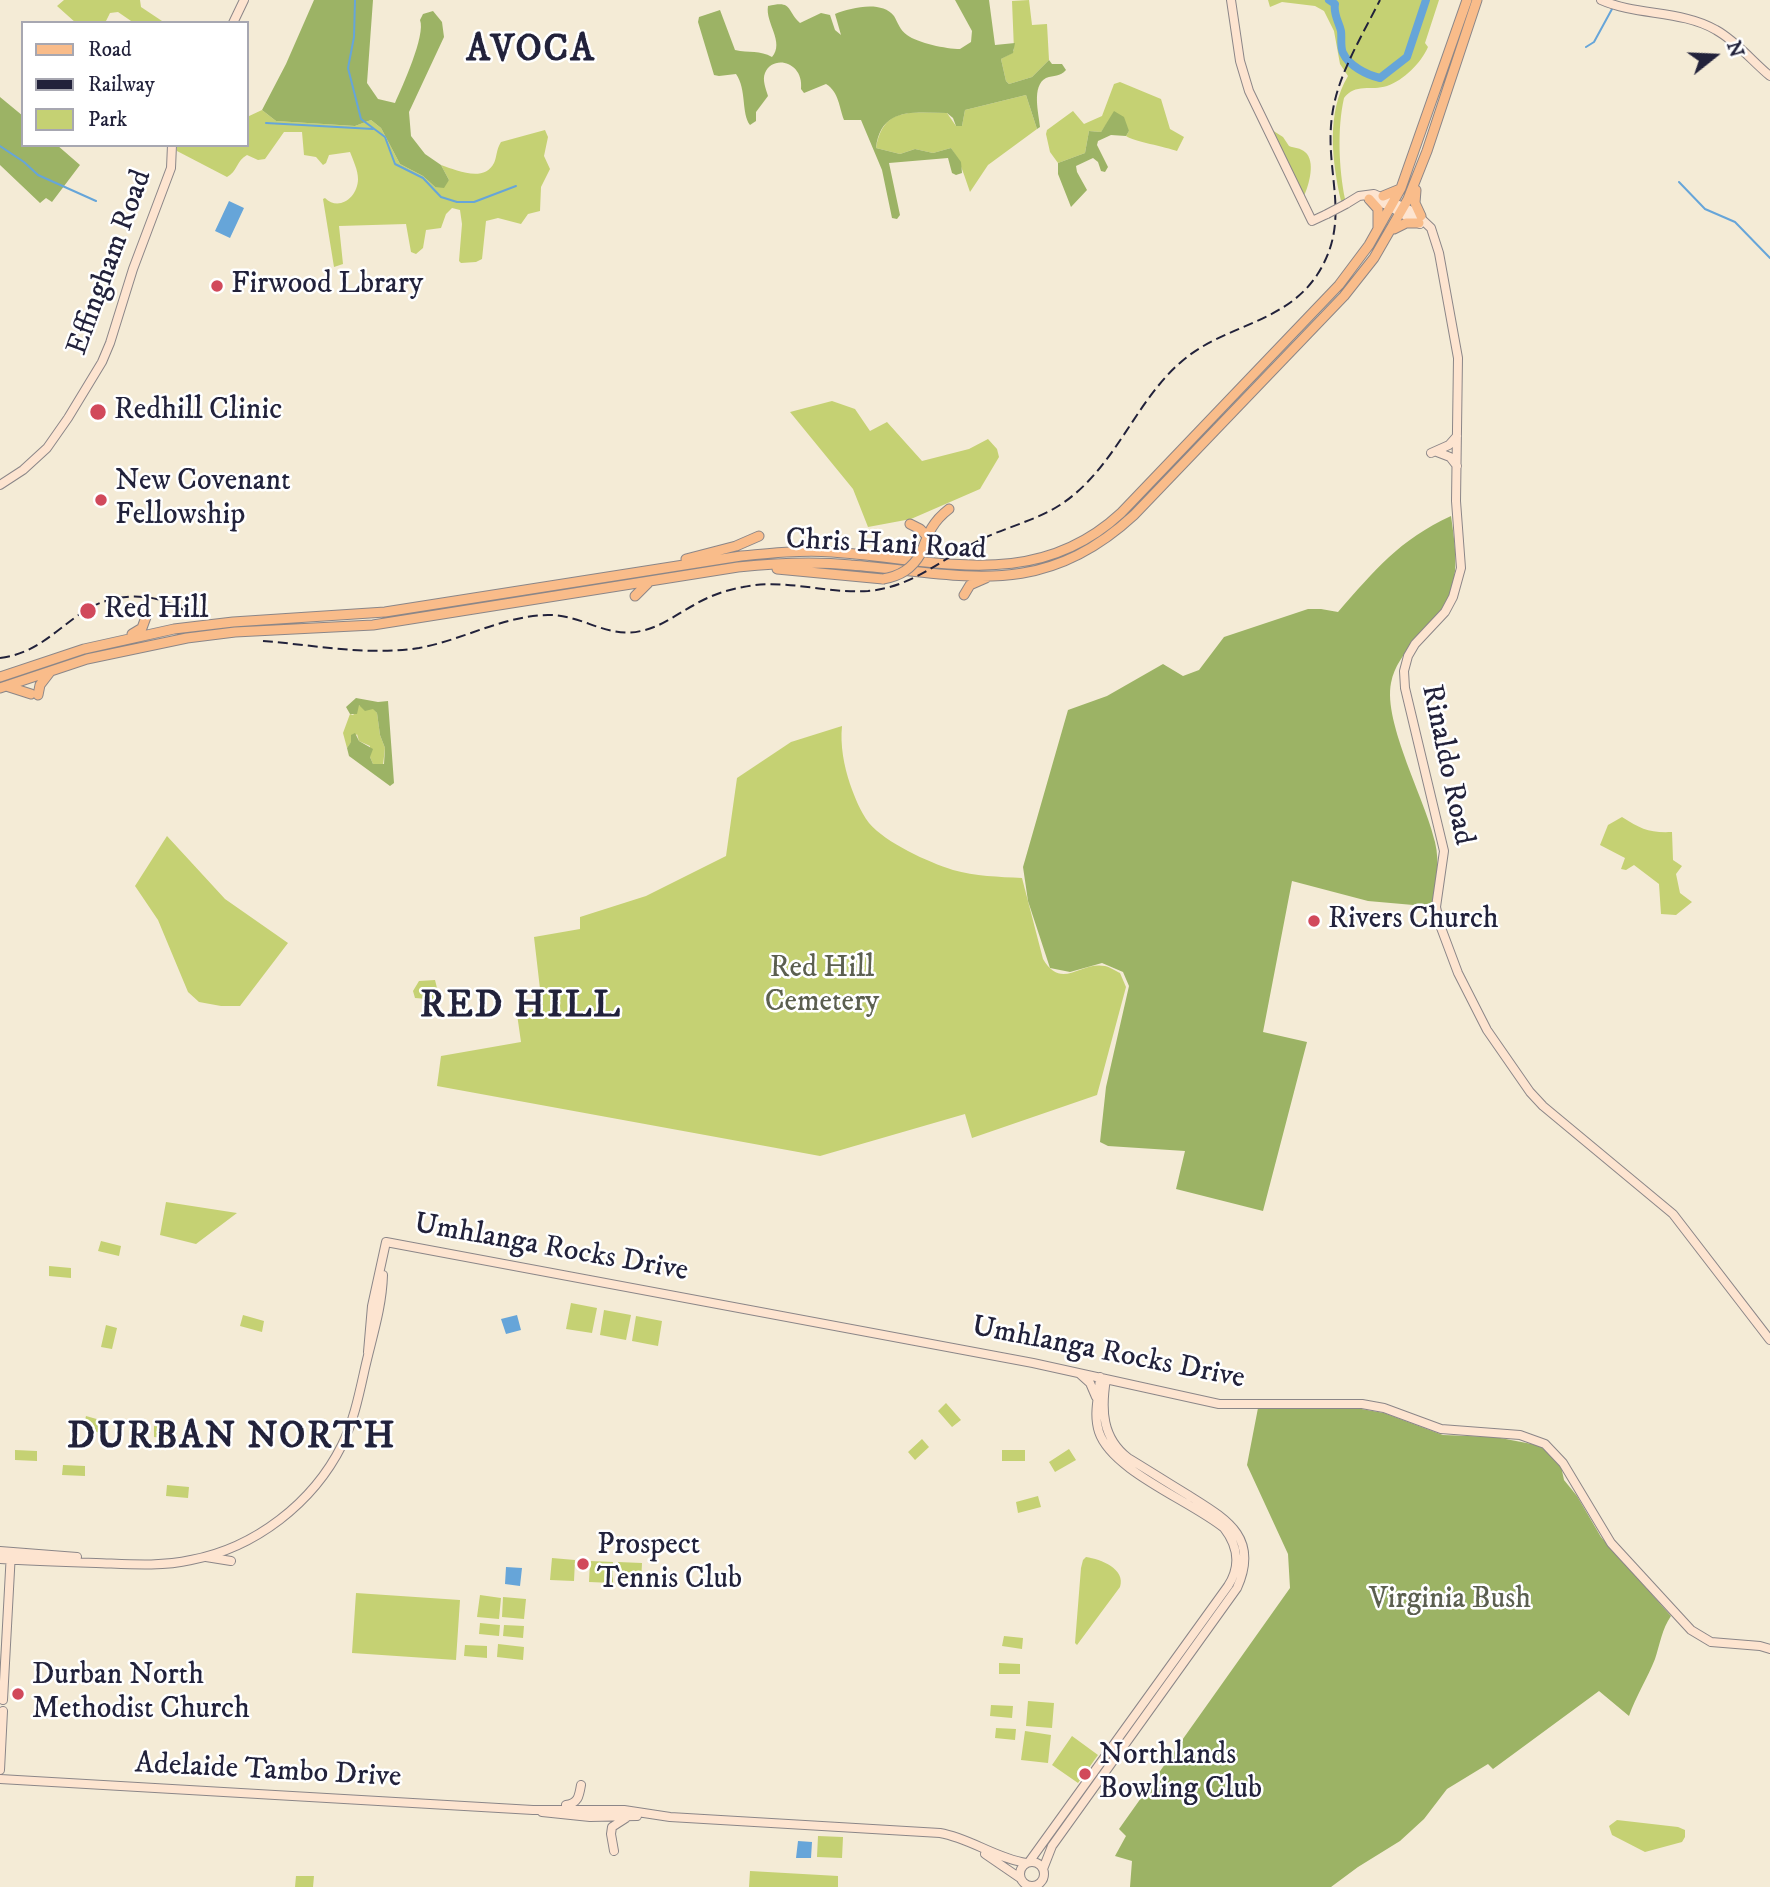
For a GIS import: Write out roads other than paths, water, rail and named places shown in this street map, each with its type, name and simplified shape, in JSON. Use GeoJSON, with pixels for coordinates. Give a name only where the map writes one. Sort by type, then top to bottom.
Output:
{"type":"FeatureCollection","features":[{"type":"Feature","properties":{"kind":"main road","name":"Chris Hani Road"},"geometry":{"type":"LineString","coordinates":[[0,677],[57,657],[162,632],[233,622],[385,612],[741,556],[830,552],[967,565],[1008,565],[1066,549],[1094,534],[1121,513],[1339,285],[1377,233],[1401,188],[1467,0]]}},
{"type":"Feature","properties":{"kind":"main road","name":"Chris Hani Road"},"geometry":{"type":"LineString","coordinates":[[3,687],[121,650],[187,638],[235,632],[373,625],[749,566],[824,563],[987,577],[1012,576],[1053,566],[1092,548],[1121,526],[1343,296],[1374,258],[1403,210],[1418,174],[1477,0]]}},
{"type":"Feature","properties":{"kind":"main road"},"geometry":{"type":"LineString","coordinates":[[1391,230],[1420,219],[1414,198],[1418,174]]}},
{"type":"Feature","properties":{"kind":"main road"},"geometry":{"type":"LineString","coordinates":[[1383,196],[1401,188]]}},
{"type":"Feature","properties":{"kind":"main road"},"geometry":{"type":"LineString","coordinates":[[1369,199],[1380,213],[1377,233]]}},
{"type":"Feature","properties":{"kind":"main road"},"geometry":{"type":"LineString","coordinates":[[749,566],[883,579],[913,566],[921,554],[934,521],[949,509]]}},
{"type":"Feature","properties":{"kind":"main road"},"geometry":{"type":"LineString","coordinates":[[910,524],[920,528],[926,536]]}},
{"type":"Feature","properties":{"kind":"main road"},"geometry":{"type":"LineString","coordinates":[[665,568],[759,536]]}},
{"type":"Feature","properties":{"kind":"main road"},"geometry":{"type":"LineString","coordinates":[[964,594],[970,585],[987,577]]}},
{"type":"Feature","properties":{"kind":"main road"},"geometry":{"type":"LineString","coordinates":[[635,596],[649,582]]}},
{"type":"Feature","properties":{"kind":"main road"},"geometry":{"type":"LineString","coordinates":[[125,639],[142,628],[146,617],[162,632]]}},
{"type":"Feature","properties":{"kind":"main road"},"geometry":{"type":"LineString","coordinates":[[3,687],[34,694],[51,671]]}},
{"type":"Feature","properties":{"kind":"street"},"geometry":{"type":"LineString","coordinates":[[234,21],[244,0]]}},
{"type":"Feature","properties":{"kind":"street"},"geometry":{"type":"LineString","coordinates":[[1231,0],[1240,61],[1249,90],[1312,220],[1366,194],[1383,196],[1393,205]]}},
{"type":"Feature","properties":{"kind":"street"},"geometry":{"type":"LineString","coordinates":[[1601,0],[1715,29],[1770,76]]}},
{"type":"Feature","properties":{"kind":"street","name":"Effingham Road"},"geometry":{"type":"LineString","coordinates":[[0,485],[32,463],[47,448],[102,362],[171,168],[172,147]]}},
{"type":"Feature","properties":{"kind":"street"},"geometry":{"type":"LineString","coordinates":[[1349,202],[1369,199],[1393,205],[1420,219]]}},
{"type":"Feature","properties":{"kind":"street","name":"Rinaldo Road"},"geometry":{"type":"LineString","coordinates":[[1420,219],[1429,233],[1440,262],[1458,358],[1456,501],[1461,558],[1458,580],[1445,612],[1415,644],[1404,671],[1405,688],[1443,845],[1444,863],[1436,906],[1440,925],[1458,973],[1477,1012],[1530,1092],[1543,1106],[1673,1214],[1770,1340]]}},
{"type":"Feature","properties":{"kind":"street"},"geometry":{"type":"LineString","coordinates":[[1457,435],[1449,445],[1434,452],[1450,457],[1457,466]]}},
{"type":"Feature","properties":{"kind":"street","name":"Umhlanga Rocks Drive"},"geometry":{"type":"LineString","coordinates":[[383,1265],[386,1242],[843,1327],[1228,1405],[1369,1405],[1441,1429],[1532,1438],[1545,1444],[1559,1457],[1611,1543],[1691,1630],[1711,1642],[1770,1649]]}},
{"type":"Feature","properties":{"kind":"street"},"geometry":{"type":"LineString","coordinates":[[5,1555],[143,1564],[179,1563],[206,1557],[240,1544],[272,1526],[302,1501],[323,1476],[342,1445],[353,1418],[381,1308],[383,1265],[390,1250],[401,1245]]}},
{"type":"Feature","properties":{"kind":"street"},"geometry":{"type":"LineString","coordinates":[[1079,1373],[1090,1383],[1100,1406]]}},
{"type":"Feature","properties":{"kind":"street"},"geometry":{"type":"LineString","coordinates":[[1084,1793],[1052,1846],[1043,1878],[1036,1886],[1021,1882],[1021,1868],[1084,1793],[1219,1606],[1233,1579],[1237,1561],[1236,1551],[1219,1519],[1115,1457],[1098,1431],[1103,1378]]}},
{"type":"Feature","properties":{"kind":"street"},"geometry":{"type":"LineString","coordinates":[[1100,1406],[1110,1391],[1125,1384]]}},
{"type":"Feature","properties":{"kind":"street"},"geometry":{"type":"LineString","coordinates":[[0,1658],[5,1555]]}},
{"type":"Feature","properties":{"kind":"street"},"geometry":{"type":"LineString","coordinates":[[0,1770],[1,1712],[6,1705],[2,1699],[5,1555]]}},
{"type":"Feature","properties":{"kind":"street"},"geometry":{"type":"LineString","coordinates":[[206,1557],[231,1561]]}},
{"type":"Feature","properties":{"kind":"street","name":"Adelaide Tambo Drive"},"geometry":{"type":"LineString","coordinates":[[0,1779],[533,1810],[624,1810],[651,1815]]}},
{"type":"Feature","properties":{"kind":"street"},"geometry":{"type":"LineString","coordinates":[[549,1809],[574,1803],[581,1785]]}},
{"type":"Feature","properties":{"kind":"street","name":"Adelaide Tambo Drive"},"geometry":{"type":"LineString","coordinates":[[533,1810],[556,1815],[651,1815],[940,1833],[1003,1858],[1027,1862]]}},
{"type":"Feature","properties":{"kind":"street"},"geometry":{"type":"LineString","coordinates":[[614,1851],[612,1827],[629,1816]]}},
{"type":"Feature","properties":{"kind":"street","name":"Adelaide Tambo Drive"},"geometry":{"type":"LineString","coordinates":[[975,1846],[1021,1882]]}},
{"type":"Feature","properties":{"kind":"street"},"geometry":{"type":"LineString","coordinates":[[1027,1862],[1036,1862],[1044,1869]]}},
{"type":"Feature","properties":{"kind":"water"},"geometry":{"type":"Polygon","coordinates":[[[229,201],[244,208],[230,238],[215,231],[229,201]]]}},
{"type":"Feature","properties":{"kind":"water"},"geometry":{"type":"Polygon","coordinates":[[[517,1315],[521,1330],[506,1334],[501,1319],[517,1315]]]}},
{"type":"Feature","properties":{"kind":"water"},"geometry":{"type":"Polygon","coordinates":[[[506,1567],[522,1568],[520,1586],[505,1584],[506,1567]]]}},
{"type":"Feature","properties":{"kind":"water"},"geometry":{"type":"Polygon","coordinates":[[[798,1841],[812,1842],[811,1858],[796,1858],[798,1841]]]}},
{"type":"Feature","properties":{"kind":"waterway"},"geometry":{"type":"LineString","coordinates":[[355,0],[354,37],[348,68],[361,119],[385,137],[395,164],[423,178],[441,197],[457,202],[474,202],[516,186]]}},
{"type":"Feature","properties":{"kind":"waterway"},"geometry":{"type":"LineString","coordinates":[[1329,0],[1335,4],[1335,15],[1346,58],[1359,69],[1380,78],[1407,57],[1426,0]]}},
{"type":"Feature","properties":{"kind":"waterway"},"geometry":{"type":"LineString","coordinates":[[1586,47],[1594,42],[1612,9]]}},
{"type":"Feature","properties":{"kind":"waterway"},"geometry":{"type":"LineString","coordinates":[[266,123],[373,129]]}},
{"type":"Feature","properties":{"kind":"waterway"},"geometry":{"type":"LineString","coordinates":[[0,146],[38,175],[96,201]]}},
{"type":"Feature","properties":{"kind":"waterway"},"geometry":{"type":"LineString","coordinates":[[1679,182],[1705,209],[1735,222],[1770,258]]}},
{"type":"Feature","properties":{"kind":"railway"},"geometry":{"type":"LineString","coordinates":[[263,641],[341,649],[400,650],[435,644],[515,619],[548,615],[572,618],[617,632],[641,631],[662,623],[712,596],[743,587],[774,584],[868,591],[900,584],[982,539],[1053,509],[1082,487],[1098,470],[1154,391],[1187,357],[1203,346],[1289,303],[1304,291],[1317,275],[1328,255],[1335,216],[1331,158],[1335,101],[1351,56],[1380,0]]}},
{"type":"Feature","properties":{"kind":"railway"},"geometry":{"type":"LineString","coordinates":[[0,658],[33,647],[92,606],[106,601],[133,596],[147,597],[161,600],[187,612]]}},
{"type":"Feature","properties":{"kind":"place","name":"Firwood Lbrary"},"geometry":{"type":"Point","coordinates":[217,286]}},
{"type":"Feature","properties":{"kind":"place","name":"Redhill Clinic"},"geometry":{"type":"Point","coordinates":[98,412]}},
{"type":"Feature","properties":{"kind":"place","name":"New Covenant Fellowship"},"geometry":{"type":"Point","coordinates":[101,500]}},
{"type":"Feature","properties":{"kind":"place","name":"Red Hill"},"geometry":{"type":"Point","coordinates":[88,611]}},
{"type":"Feature","properties":{"kind":"place","name":"Rivers Church"},"geometry":{"type":"Point","coordinates":[1314,921]}},
{"type":"Feature","properties":{"kind":"place","name":"Prospect Tennis Club"},"geometry":{"type":"Point","coordinates":[583,1564]}},
{"type":"Feature","properties":{"kind":"place","name":"Durban North Methodist Church"},"geometry":{"type":"Point","coordinates":[18,1694]}},
{"type":"Feature","properties":{"kind":"place","name":"Northlands Bowling Club"},"geometry":{"type":"Point","coordinates":[1085,1774]}},
{"type":"Feature","properties":{"kind":"district","name":"AVOCA"},"geometry":{"type":"Point","coordinates":[531,52]}},
{"type":"Feature","properties":{"kind":"district","name":"RED HILL"},"geometry":{"type":"Point","coordinates":[521,1008]}},
{"type":"Feature","properties":{"kind":"district","name":"DURBAN NORTH"},"geometry":{"type":"Point","coordinates":[232,1439]}},
{"type":"Feature","properties":{"kind":"park label","name":"Red Hill Cemetery"},"geometry":{"type":"Point","coordinates":[822,988]}},
{"type":"Feature","properties":{"kind":"park label","name":"Virginia Bush"},"geometry":{"type":"Point","coordinates":[1450,1601]}}]}
